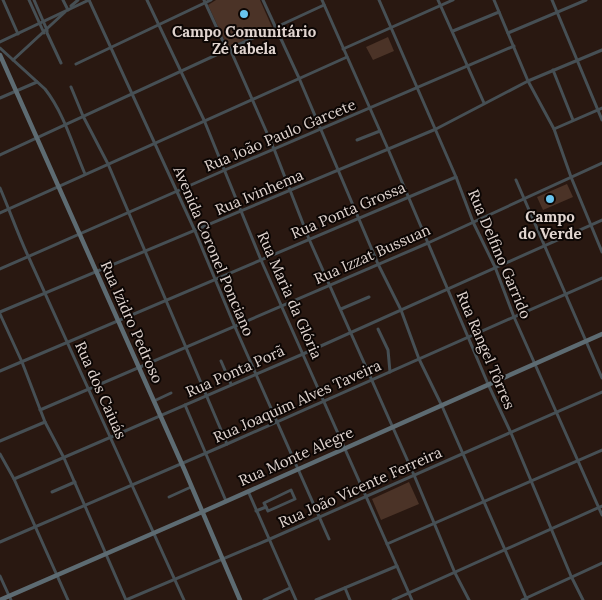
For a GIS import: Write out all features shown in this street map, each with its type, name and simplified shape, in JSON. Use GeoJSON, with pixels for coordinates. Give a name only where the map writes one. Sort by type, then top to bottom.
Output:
{"type":"FeatureCollection","features":[{"type":"Feature","properties":{"kind":"street"},"geometry":{"type":"LineString","coordinates":[[3,0],[18,34]]}},
{"type":"Feature","properties":{"kind":"street"},"geometry":{"type":"LineString","coordinates":[[29,0],[39,23],[46,32]]}},
{"type":"Feature","properties":{"kind":"street"},"geometry":{"type":"LineString","coordinates":[[34,0],[46,32],[61,63]]}},
{"type":"Feature","properties":{"kind":"street"},"geometry":{"type":"LineString","coordinates":[[63,0],[68,10]]}},
{"type":"Feature","properties":{"kind":"street"},"geometry":{"type":"LineString","coordinates":[[13,60],[46,32],[78,0]]}},
{"type":"Feature","properties":{"kind":"street"},"geometry":{"type":"LineString","coordinates":[[0,42],[89,0]]}},
{"type":"Feature","properties":{"kind":"street","name":"Avenida Coronel Ponciano"},"geometry":{"type":"LineString","coordinates":[[89,0],[196,231],[276,422],[330,539]]}},
{"type":"Feature","properties":{"kind":"street","name":"Rua Maria da Glória"},"geometry":{"type":"LineString","coordinates":[[147,0],[204,120],[261,260],[412,600]]}},
{"type":"Feature","properties":{"kind":"street"},"geometry":{"type":"LineString","coordinates":[[76,64],[210,0]]}},
{"type":"Feature","properties":{"kind":"street"},"geometry":{"type":"LineString","coordinates":[[262,0],[300,78],[378,264],[400,310],[419,359],[442,406],[527,599]]}},
{"type":"Feature","properties":{"kind":"street","name":"Rua Rangel Tôrres"},"geometry":{"type":"LineString","coordinates":[[322,0],[583,600]]}},
{"type":"Feature","properties":{"kind":"street","name":"Rua Delfino Garrido"},"geometry":{"type":"LineString","coordinates":[[379,0],[436,129],[473,222],[495,267],[514,316],[602,515]]}},
{"type":"Feature","properties":{"kind":"street"},"geometry":{"type":"LineString","coordinates":[[438,0],[484,103]]}},
{"type":"Feature","properties":{"kind":"street"},"geometry":{"type":"LineString","coordinates":[[343,49],[453,0]]}},
{"type":"Feature","properties":{"kind":"street"},"geometry":{"type":"LineString","coordinates":[[494,0],[528,81],[554,128],[571,177],[602,252]]}},
{"type":"Feature","properties":{"kind":"street"},"geometry":{"type":"LineString","coordinates":[[552,0],[602,120]]}},
{"type":"Feature","properties":{"kind":"street"},"geometry":{"type":"LineString","coordinates":[[508,33],[586,0]]}},
{"type":"Feature","properties":{"kind":"street"},"geometry":{"type":"LineString","coordinates":[[205,1],[252,99],[455,573],[469,600]]}},
{"type":"Feature","properties":{"kind":"street"},"geometry":{"type":"LineString","coordinates":[[0,155],[324,5]]}},
{"type":"Feature","properties":{"kind":"street"},"geometry":{"type":"LineString","coordinates":[[453,31],[499,12]]}},
{"type":"Feature","properties":{"kind":"street","name":"Rua João Paulo Garcete"},"geometry":{"type":"LineString","coordinates":[[0,269],[514,46]]}},
{"type":"Feature","properties":{"kind":"street"},"geometry":{"type":"LineString","coordinates":[[0,48],[50,95],[65,124],[85,174]]}},
{"type":"Feature","properties":{"kind":"street"},"geometry":{"type":"LineString","coordinates":[[528,81],[602,50]]}},
{"type":"Feature","properties":{"kind":"street","name":"Rua Izidro Pedroso"},"geometry":{"type":"LineString","coordinates":[[0,55],[240,600]]}},
{"type":"Feature","properties":{"kind":"street"},"geometry":{"type":"LineString","coordinates":[[0,213],[346,57]]}},
{"type":"Feature","properties":{"kind":"street"},"geometry":{"type":"LineString","coordinates":[[553,70],[573,120]]}},
{"type":"Feature","properties":{"kind":"street","name":"Rua Ivinhema"},"geometry":{"type":"LineString","coordinates":[[0,313],[436,129],[528,81]]}},
{"type":"Feature","properties":{"kind":"street"},"geometry":{"type":"LineString","coordinates":[[0,98],[38,82]]}},
{"type":"Feature","properties":{"kind":"street"},"geometry":{"type":"LineString","coordinates":[[71,87],[83,116],[108,164],[186,348],[208,395],[227,444]]}},
{"type":"Feature","properties":{"kind":"street"},"geometry":{"type":"LineString","coordinates":[[554,128],[602,108]]}},
{"type":"Feature","properties":{"kind":"street"},"geometry":{"type":"LineString","coordinates":[[357,140],[380,131]]}},
{"type":"Feature","properties":{"kind":"street","name":"Rua Izzat Bussuan"},"geometry":{"type":"LineString","coordinates":[[40,410],[428,243],[602,163]]}},
{"type":"Feature","properties":{"kind":"street","name":"Rua Ponta Grossa"},"geometry":{"type":"LineString","coordinates":[[0,371],[456,177]]}},
{"type":"Feature","properties":{"kind":"street"},"geometry":{"type":"LineString","coordinates":[[516,180],[602,378]]}},
{"type":"Feature","properties":{"kind":"street","name":"Rua dos Caiuás"},"geometry":{"type":"LineString","coordinates":[[0,188],[28,257],[46,292],[109,437],[184,600]]}},
{"type":"Feature","properties":{"kind":"street","name":"Rua Ponta Porã"},"geometry":{"type":"LineString","coordinates":[[14,479],[303,354],[602,220]]}},
{"type":"Feature","properties":{"kind":"street","name":"Rua Joaquim Alves Taveira"},"geometry":{"type":"LineString","coordinates":[[0,542],[602,278]]}},
{"type":"Feature","properties":{"kind":"street"},"geometry":{"type":"LineString","coordinates":[[341,309],[369,297]]}},
{"type":"Feature","properties":{"kind":"street"},"geometry":{"type":"LineString","coordinates":[[0,313],[22,362],[45,422],[75,482],[126,600]]}},
{"type":"Feature","properties":{"kind":"street"},"geometry":{"type":"LineString","coordinates":[[378,329],[388,350],[390,372]]}},
{"type":"Feature","properties":{"kind":"street","name":"Rua Monte Alegre"},"geometry":{"type":"LineString","coordinates":[[0,600],[10,598],[106,553],[248,492],[602,334]]}},
{"type":"Feature","properties":{"kind":"street"},"geometry":{"type":"LineString","coordinates":[[221,361],[231,384]]}},
{"type":"Feature","properties":{"kind":"street","name":"Rua João Vicente Ferreira"},"geometry":{"type":"LineString","coordinates":[[126,600],[222,558],[270,540],[602,392]]}},
{"type":"Feature","properties":{"kind":"street"},"geometry":{"type":"LineString","coordinates":[[154,401],[171,393]]}},
{"type":"Feature","properties":{"kind":"street"},"geometry":{"type":"LineString","coordinates":[[185,405],[226,501]]}},
{"type":"Feature","properties":{"kind":"street"},"geometry":{"type":"LineString","coordinates":[[0,441],[45,422]]}},
{"type":"Feature","properties":{"kind":"street"},"geometry":{"type":"LineString","coordinates":[[387,544],[602,450]]}},
{"type":"Feature","properties":{"kind":"street"},"geometry":{"type":"LineString","coordinates":[[0,454],[36,526],[68,600]]}},
{"type":"Feature","properties":{"kind":"street"},"geometry":{"type":"LineString","coordinates":[[0,467],[4,464]]}},
{"type":"Feature","properties":{"kind":"street"},"geometry":{"type":"LineString","coordinates":[[52,492],[75,482]]}},
{"type":"Feature","properties":{"kind":"street"},"geometry":{"type":"LineString","coordinates":[[169,497],[191,487]]}},
{"type":"Feature","properties":{"kind":"street"},"geometry":{"type":"LineString","coordinates":[[291,490],[295,499],[268,511],[266,507],[264,503],[291,490]]}},
{"type":"Feature","properties":{"kind":"street"},"geometry":{"type":"LineString","coordinates":[[248,492],[296,600]]}},
{"type":"Feature","properties":{"kind":"street"},"geometry":{"type":"LineString","coordinates":[[256,511],[266,507]]}},
{"type":"Feature","properties":{"kind":"street"},"geometry":{"type":"LineString","coordinates":[[393,600],[600,507]]}},
{"type":"Feature","properties":{"kind":"street"},"geometry":{"type":"LineString","coordinates":[[522,600],[602,563]]}},
{"type":"Feature","properties":{"kind":"street"},"geometry":{"type":"LineString","coordinates":[[316,600],[397,566]]}},
{"type":"Feature","properties":{"kind":"street"},"geometry":{"type":"LineString","coordinates":[[0,576],[10,598]]}},
{"type":"Feature","properties":{"kind":"street"},"geometry":{"type":"LineString","coordinates":[[264,600],[290,588]]}},
{"type":"Feature","properties":{"kind":"street"},"geometry":{"type":"LineString","coordinates":[[344,588],[350,600]]}},
{"type":"Feature","properties":{"kind":"shaded area"},"geometry":{"type":"Polygon","coordinates":[[[216,0],[260,0],[272,27],[228,48],[208,5],[216,0]]]}},
{"type":"Feature","properties":{"kind":"shaded area"},"geometry":{"type":"Polygon","coordinates":[[[388,37],[394,51],[373,60],[366,47],[388,37]]]}},
{"type":"Feature","properties":{"kind":"shaded area","name":"Campo do Verde"},"geometry":{"type":"Polygon","coordinates":[[[567,184],[573,197],[543,210],[537,197],[567,184]]]}},
{"type":"Feature","properties":{"kind":"shaded area"},"geometry":{"type":"Polygon","coordinates":[[[409,482],[419,504],[381,520],[372,499],[409,482]]]}},
{"type":"Feature","properties":{"kind":"place","name":"Campo Comunitário Zé tabela"},"geometry":{"type":"Point","coordinates":[244,14]}},
{"type":"Feature","properties":{"kind":"place","name":"Campo do Verde"},"geometry":{"type":"Point","coordinates":[550,199]}}]}
